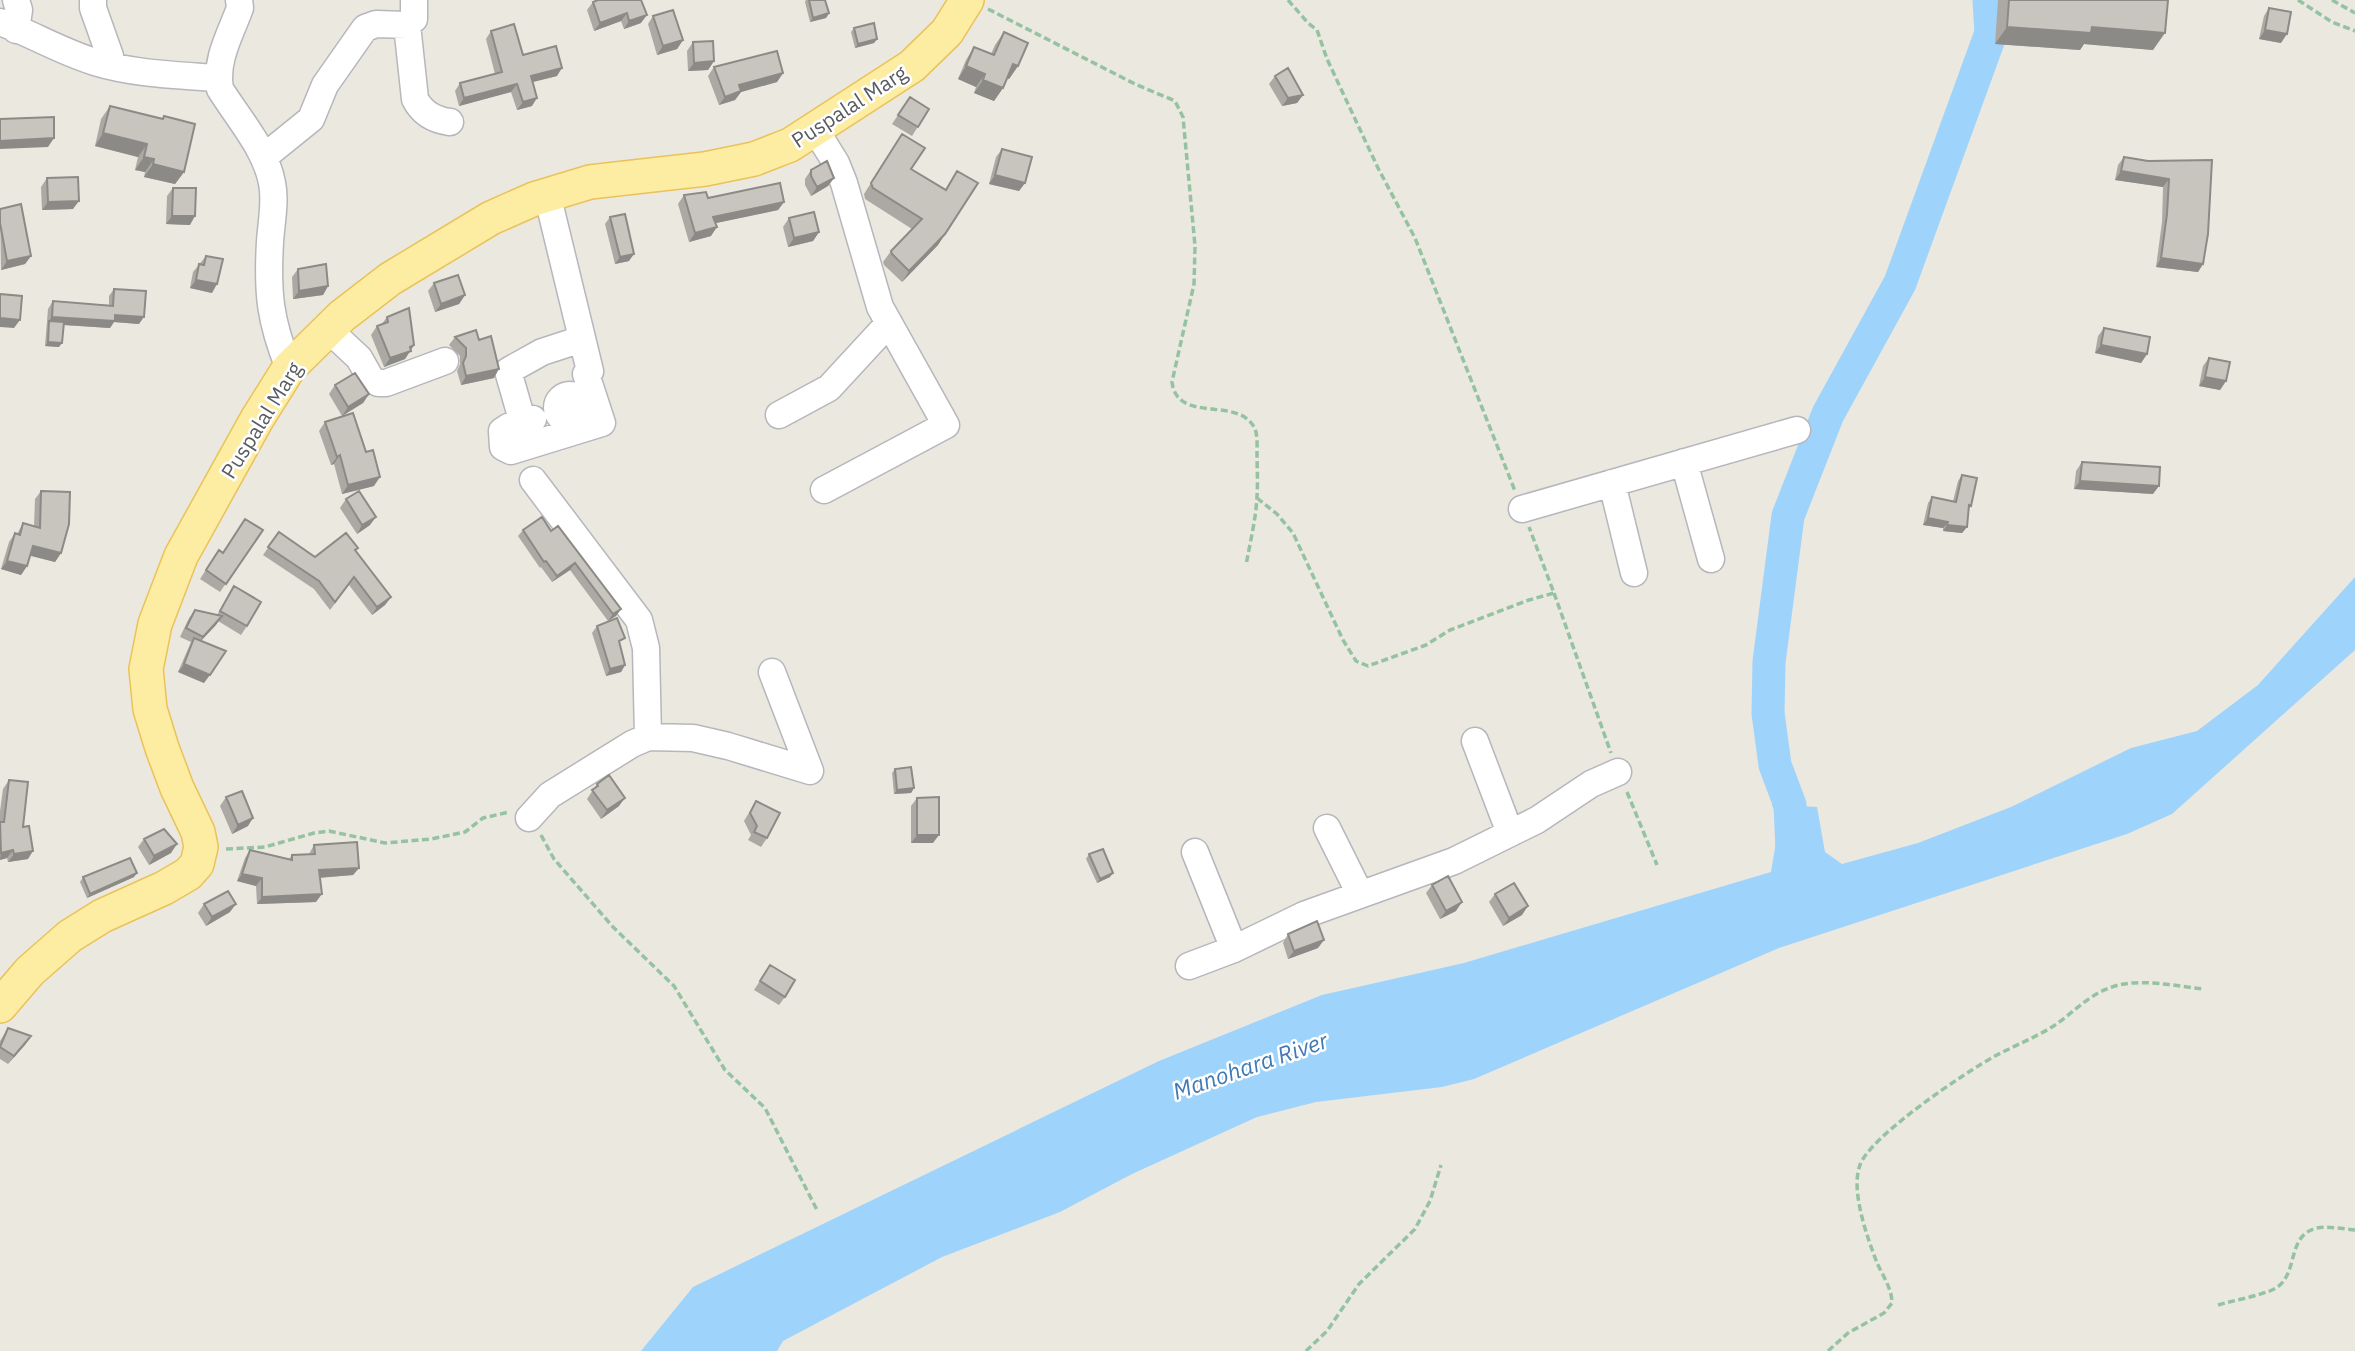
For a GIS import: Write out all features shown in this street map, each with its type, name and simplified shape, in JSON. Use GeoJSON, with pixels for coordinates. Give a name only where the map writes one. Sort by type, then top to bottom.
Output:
{"type":"FeatureCollection","features":[{"type":"Feature","properties":{"kind":"main road","name":"Puspalal Marg"},"geometry":{"type":"LineString","coordinates":[[201,847],[198,832],[162,748],[150,709],[146,669],[155,624],[181,556],[257,419],[289,369],[328,329],[390,279],[491,218],[547,194],[590,182],[642,174],[705,169],[754,159],[790,145],[912,66],[974,3]]}},
{"type":"Feature","properties":{"kind":"main road"},"geometry":{"type":"LineString","coordinates":[[0,1006],[30,971],[70,936],[102,916],[188,874],[197,864],[201,847]]}},
{"type":"Feature","properties":{"kind":"street"},"geometry":{"type":"LineString","coordinates":[[16,0],[19,10],[8,26],[60,49],[130,70],[218,78]]}},
{"type":"Feature","properties":{"kind":"street"},"geometry":{"type":"LineString","coordinates":[[93,0],[93,8],[111,66]]}},
{"type":"Feature","properties":{"kind":"street"},"geometry":{"type":"LineString","coordinates":[[239,0],[240,8],[218,66],[218,78],[220,89],[264,158],[273,185],[269,262],[270,307],[289,369]]}},
{"type":"Feature","properties":{"kind":"street"},"geometry":{"type":"LineString","coordinates":[[264,158],[311,119],[325,85],[365,28],[410,13],[415,99],[426,114],[450,122]]}},
{"type":"Feature","properties":{"kind":"street"},"geometry":{"type":"LineString","coordinates":[[816,129],[836,163],[844,183],[880,306],[946,425],[824,490]]}},
{"type":"Feature","properties":{"kind":"street"},"geometry":{"type":"LineString","coordinates":[[547,194],[590,371],[586,374],[602,423],[511,450],[503,447],[502,431],[538,418],[508,371],[542,352],[582,339]]}},
{"type":"Feature","properties":{"kind":"street"},"geometry":{"type":"LineString","coordinates":[[779,415],[829,388],[889,323]]}},
{"type":"Feature","properties":{"kind":"street"},"geometry":{"type":"LineString","coordinates":[[328,329],[349,346],[371,379],[378,383],[386,383],[445,361]]}},
{"type":"Feature","properties":{"kind":"street"},"geometry":{"type":"LineString","coordinates":[[1522,509],[1797,430]]}},
{"type":"Feature","properties":{"kind":"street"},"geometry":{"type":"LineString","coordinates":[[1684,462],[1711,559]]}},
{"type":"Feature","properties":{"kind":"street"},"geometry":{"type":"LineString","coordinates":[[533,480],[639,621],[646,648],[648,737]]}},
{"type":"Feature","properties":{"kind":"street"},"geometry":{"type":"LineString","coordinates":[[1612,483],[1634,573]]}},
{"type":"Feature","properties":{"kind":"street"},"geometry":{"type":"LineString","coordinates":[[529,818],[550,795],[632,744],[648,737],[693,738],[810,771],[772,672]]}},
{"type":"Feature","properties":{"kind":"street"},"geometry":{"type":"LineString","coordinates":[[1475,741],[1510,833]]}},
{"type":"Feature","properties":{"kind":"street"},"geometry":{"type":"LineString","coordinates":[[1189,966],[1234,949],[1304,915],[1454,861],[1537,820],[1591,784],[1618,772]]}},
{"type":"Feature","properties":{"kind":"street"},"geometry":{"type":"LineString","coordinates":[[1327,828],[1360,894]]}},
{"type":"Feature","properties":{"kind":"street"},"geometry":{"type":"LineString","coordinates":[[1195,852],[1234,949]]}},
{"type":"Feature","properties":{"kind":"path"},"geometry":{"type":"LineString","coordinates":[[1288,0],[1317,30],[1338,83],[1415,237],[1554,593],[1618,772],[1657,865]]}},
{"type":"Feature","properties":{"kind":"path"},"geometry":{"type":"LineString","coordinates":[[2298,0],[2332,22],[2355,31]]}},
{"type":"Feature","properties":{"kind":"path"},"geometry":{"type":"LineString","coordinates":[[2332,0],[2355,13]]}},
{"type":"Feature","properties":{"kind":"path"},"geometry":{"type":"LineString","coordinates":[[974,3],[1135,85],[1175,101],[1183,117],[1195,246],[1194,284],[1172,382],[1173,392],[1179,400],[1191,405],[1237,413],[1248,418],[1256,429],[1257,498],[1246,565]]}},
{"type":"Feature","properties":{"kind":"path"},"geometry":{"type":"LineString","coordinates":[[1257,498],[1277,514],[1293,533],[1343,640],[1356,661],[1368,666],[1426,645],[1451,630],[1554,593]]}},
{"type":"Feature","properties":{"kind":"path"},"geometry":{"type":"LineString","coordinates":[[201,847],[265,847],[314,832],[330,831],[385,843],[410,842],[465,832],[490,815],[520,813],[529,818],[538,828],[554,859],[613,927],[674,986],[725,1070],[765,1108],[817,1210]]}},
{"type":"Feature","properties":{"kind":"path"},"geometry":{"type":"LineString","coordinates":[[1828,1351],[1848,1333],[1884,1313],[1892,1303],[1890,1290],[1877,1263],[1859,1202],[1857,1186],[1860,1165],[1870,1148],[1933,1098],[1993,1057],[2051,1027],[2108,988],[2127,984],[2155,984],[2204,989]]}},
{"type":"Feature","properties":{"kind":"path"},"geometry":{"type":"LineString","coordinates":[[1306,1351],[1327,1331],[1359,1284],[1415,1229],[1430,1201],[1441,1165]]}},
{"type":"Feature","properties":{"kind":"path"},"geometry":{"type":"LineString","coordinates":[[2218,1305],[2276,1287],[2287,1275],[2298,1241],[2303,1234],[2318,1228],[2355,1230]]}},
{"type":"Feature","properties":{"kind":"water","name":"Manohara River"},"geometry":{"type":"Polygon","coordinates":[[[2355,577],[2355,650],[2172,814],[2127,834],[1779,948],[1474,1079],[1442,1087],[1316,1102],[1257,1117],[1132,1174],[1060,1212],[942,1257],[783,1341],[777,1351],[641,1351],[693,1287],[1159,1061],[1322,995],[1464,963],[1771,872],[1779,824],[1772,805],[1817,807],[1825,852],[1842,864],[1918,843],[2011,807],[2131,748],[2197,731],[2258,685],[2355,577]]]}},
{"type":"Feature","properties":{"kind":"building"},"geometry":{"type":"Polygon","coordinates":[[[641,0],[647,15],[629,21],[627,13],[600,23],[593,2],[641,0]]]}},
{"type":"Feature","properties":{"kind":"building"},"geometry":{"type":"Polygon","coordinates":[[[809,0],[825,0],[829,13],[813,18],[809,0]]]}},
{"type":"Feature","properties":{"kind":"building"},"geometry":{"type":"Polygon","coordinates":[[[2009,0],[2168,0],[2165,33],[2092,27],[2091,33],[2007,27],[2009,0]]]}},
{"type":"Feature","properties":{"kind":"building"},"geometry":{"type":"Polygon","coordinates":[[[2269,8],[2291,12],[2287,34],[2265,30],[2269,8]]]}},
{"type":"Feature","properties":{"kind":"building"},"geometry":{"type":"Polygon","coordinates":[[[673,10],[683,40],[663,46],[653,16],[673,10]]]}},
{"type":"Feature","properties":{"kind":"building"},"geometry":{"type":"Polygon","coordinates":[[[874,23],[877,39],[858,44],[854,28],[874,23]]]}},
{"type":"Feature","properties":{"kind":"building"},"geometry":{"type":"Polygon","coordinates":[[[514,24],[523,55],[556,46],[562,68],[531,76],[537,98],[523,102],[517,84],[464,98],[460,83],[502,72],[491,31],[514,24]]]}},
{"type":"Feature","properties":{"kind":"building"},"geometry":{"type":"Polygon","coordinates":[[[1004,32],[1028,43],[1018,66],[1013,64],[1003,88],[983,80],[985,74],[966,66],[974,47],[994,55],[1004,32]]]}},
{"type":"Feature","properties":{"kind":"building"},"geometry":{"type":"Polygon","coordinates":[[[713,41],[714,61],[694,63],[693,42],[713,41]]]}},
{"type":"Feature","properties":{"kind":"building"},"geometry":{"type":"Polygon","coordinates":[[[777,51],[783,73],[739,85],[741,91],[725,97],[714,67],[777,51]]]}},
{"type":"Feature","properties":{"kind":"building"},"geometry":{"type":"Polygon","coordinates":[[[1288,68],[1303,95],[1288,98],[1275,76],[1288,68]]]}},
{"type":"Feature","properties":{"kind":"building"},"geometry":{"type":"Polygon","coordinates":[[[910,97],[929,109],[918,127],[898,115],[910,97]]]}},
{"type":"Feature","properties":{"kind":"building"},"geometry":{"type":"Polygon","coordinates":[[[110,106],[195,124],[184,172],[153,164],[154,159],[144,157],[147,144],[103,133],[110,106]]]}},
{"type":"Feature","properties":{"kind":"building"},"geometry":{"type":"Polygon","coordinates":[[[54,117],[54,138],[0,141],[0,119],[54,117]]]}},
{"type":"Feature","properties":{"kind":"building"},"geometry":{"type":"Polygon","coordinates":[[[902,134],[925,148],[911,169],[946,190],[957,171],[978,183],[945,234],[909,271],[891,251],[922,219],[873,188],[871,183],[902,134]]]}},
{"type":"Feature","properties":{"kind":"building"},"geometry":{"type":"Polygon","coordinates":[[[1002,149],[1032,157],[1025,183],[995,175],[1002,149]]]}},
{"type":"Feature","properties":{"kind":"building"},"geometry":{"type":"Polygon","coordinates":[[[2124,157],[2148,161],[2212,160],[2208,234],[2203,264],[2161,258],[2169,179],[2121,171],[2124,157]]]}},
{"type":"Feature","properties":{"kind":"building"},"geometry":{"type":"Polygon","coordinates":[[[827,161],[834,178],[817,187],[811,170],[827,161]]]}},
{"type":"Feature","properties":{"kind":"building"},"geometry":{"type":"Polygon","coordinates":[[[78,177],[79,201],[48,202],[47,178],[78,177]]]}},
{"type":"Feature","properties":{"kind":"building"},"geometry":{"type":"Polygon","coordinates":[[[780,183],[784,202],[713,217],[717,227],[695,233],[684,195],[706,192],[708,198],[780,183]]]}},
{"type":"Feature","properties":{"kind":"building"},"geometry":{"type":"Polygon","coordinates":[[[173,188],[196,188],[195,216],[172,216],[173,188]]]}},
{"type":"Feature","properties":{"kind":"building"},"geometry":{"type":"Polygon","coordinates":[[[21,204],[31,256],[7,261],[0,209],[21,204]]]}},
{"type":"Feature","properties":{"kind":"building"},"geometry":{"type":"Polygon","coordinates":[[[814,212],[819,232],[794,238],[789,218],[814,212]]]}},
{"type":"Feature","properties":{"kind":"building"},"geometry":{"type":"Polygon","coordinates":[[[625,214],[634,254],[620,257],[610,217],[625,214]]]}},
{"type":"Feature","properties":{"kind":"building"},"geometry":{"type":"Polygon","coordinates":[[[206,256],[223,259],[217,284],[196,280],[199,264],[204,265],[206,256]]]}},
{"type":"Feature","properties":{"kind":"building"},"geometry":{"type":"Polygon","coordinates":[[[326,264],[328,286],[299,291],[298,269],[326,264]]]}},
{"type":"Feature","properties":{"kind":"building"},"geometry":{"type":"Polygon","coordinates":[[[458,275],[465,295],[441,304],[434,283],[458,275]]]}},
{"type":"Feature","properties":{"kind":"building"},"geometry":{"type":"Polygon","coordinates":[[[114,289],[146,291],[144,317],[115,315],[115,321],[52,317],[53,301],[113,306],[114,289]]]}},
{"type":"Feature","properties":{"kind":"building"},"geometry":{"type":"Polygon","coordinates":[[[0,294],[22,296],[20,320],[0,318],[0,294]]]}},
{"type":"Feature","properties":{"kind":"building"},"geometry":{"type":"Polygon","coordinates":[[[409,308],[414,345],[410,347],[411,351],[390,358],[377,326],[388,322],[387,317],[409,308]]]}},
{"type":"Feature","properties":{"kind":"building"},"geometry":{"type":"Polygon","coordinates":[[[49,321],[64,322],[62,343],[48,342],[49,321]]]}},
{"type":"Feature","properties":{"kind":"building"},"geometry":{"type":"Polygon","coordinates":[[[2104,328],[2150,337],[2147,354],[2101,345],[2104,328]]]}},
{"type":"Feature","properties":{"kind":"building"},"geometry":{"type":"Polygon","coordinates":[[[476,330],[479,340],[491,336],[499,369],[466,376],[463,363],[466,348],[455,337],[476,330]]]}},
{"type":"Feature","properties":{"kind":"building"},"geometry":{"type":"Polygon","coordinates":[[[2209,358],[2230,362],[2226,381],[2205,377],[2209,358]]]}},
{"type":"Feature","properties":{"kind":"building"},"geometry":{"type":"Polygon","coordinates":[[[355,373],[369,394],[348,407],[335,385],[355,373]]]}},
{"type":"Feature","properties":{"kind":"building"},"geometry":{"type":"Polygon","coordinates":[[[353,413],[366,452],[373,450],[380,477],[348,485],[340,455],[337,457],[325,422],[353,413]]]}},
{"type":"Feature","properties":{"kind":"building"},"geometry":{"type":"Polygon","coordinates":[[[2082,462],[2160,467],[2159,486],[2080,481],[2082,462]]]}},
{"type":"Feature","properties":{"kind":"building"},"geometry":{"type":"Polygon","coordinates":[[[1962,475],[1977,478],[1971,506],[1969,505],[1967,527],[1947,525],[1948,522],[1928,518],[1932,497],[1956,502],[1962,475]]]}},
{"type":"Feature","properties":{"kind":"building"},"geometry":{"type":"Polygon","coordinates":[[[41,491],[70,492],[69,524],[61,553],[33,546],[27,566],[7,561],[15,533],[20,535],[23,523],[40,528],[41,491]]]}},
{"type":"Feature","properties":{"kind":"building"},"geometry":{"type":"Polygon","coordinates":[[[359,491],[376,517],[362,525],[346,499],[359,491]]]}},
{"type":"Feature","properties":{"kind":"building"},"geometry":{"type":"Polygon","coordinates":[[[542,517],[551,531],[558,526],[621,609],[613,614],[575,563],[557,576],[546,561],[544,562],[523,530],[542,517]]]}},
{"type":"Feature","properties":{"kind":"building"},"geometry":{"type":"Polygon","coordinates":[[[245,519],[263,530],[226,584],[206,570],[219,550],[223,553],[245,519]]]}},
{"type":"Feature","properties":{"kind":"building"},"geometry":{"type":"Polygon","coordinates":[[[279,532],[315,557],[346,533],[358,548],[355,550],[391,597],[377,607],[354,577],[335,602],[319,581],[268,547],[279,532]]]}},
{"type":"Feature","properties":{"kind":"building"},"geometry":{"type":"Polygon","coordinates":[[[234,586],[261,602],[247,626],[220,611],[234,586]]]}},
{"type":"Feature","properties":{"kind":"building"},"geometry":{"type":"Polygon","coordinates":[[[195,610],[222,616],[203,637],[186,628],[195,610]]]}},
{"type":"Feature","properties":{"kind":"building"},"geometry":{"type":"Polygon","coordinates":[[[617,618],[625,638],[619,641],[625,665],[610,669],[597,626],[617,618]]]}},
{"type":"Feature","properties":{"kind":"building"},"geometry":{"type":"Polygon","coordinates":[[[194,638],[226,651],[210,675],[184,664],[194,638]]]}},
{"type":"Feature","properties":{"kind":"building"},"geometry":{"type":"Polygon","coordinates":[[[911,767],[914,788],[897,790],[895,769],[911,767]]]}},
{"type":"Feature","properties":{"kind":"building"},"geometry":{"type":"Polygon","coordinates":[[[609,775],[625,798],[607,810],[592,790],[609,775]]]}},
{"type":"Feature","properties":{"kind":"building"},"geometry":{"type":"Polygon","coordinates":[[[9,780],[28,782],[23,827],[29,826],[33,851],[14,854],[13,850],[1,853],[0,822],[4,822],[9,780]]]}},
{"type":"Feature","properties":{"kind":"building"},"geometry":{"type":"Polygon","coordinates":[[[242,791],[253,818],[238,825],[226,797],[242,791]]]}},
{"type":"Feature","properties":{"kind":"building"},"geometry":{"type":"Polygon","coordinates":[[[939,797],[939,835],[917,835],[917,798],[939,797]]]}},
{"type":"Feature","properties":{"kind":"building"},"geometry":{"type":"Polygon","coordinates":[[[756,801],[780,813],[767,838],[754,832],[757,826],[750,813],[756,801]]]}},
{"type":"Feature","properties":{"kind":"building"},"geometry":{"type":"Polygon","coordinates":[[[164,829],[177,844],[154,856],[144,839],[164,829]]]}},
{"type":"Feature","properties":{"kind":"building"},"geometry":{"type":"Polygon","coordinates":[[[357,842],[359,868],[319,870],[322,894],[262,897],[262,878],[242,874],[250,850],[292,860],[292,855],[315,854],[314,845],[357,842]]]}},
{"type":"Feature","properties":{"kind":"building"},"geometry":{"type":"Polygon","coordinates":[[[1103,849],[1113,873],[1100,879],[1089,854],[1103,849]]]}},
{"type":"Feature","properties":{"kind":"building"},"geometry":{"type":"Polygon","coordinates":[[[130,858],[137,873],[90,894],[83,877],[130,858]]]}},
{"type":"Feature","properties":{"kind":"building"},"geometry":{"type":"Polygon","coordinates":[[[1448,876],[1462,902],[1446,911],[1432,885],[1448,876]]]}},
{"type":"Feature","properties":{"kind":"building"},"geometry":{"type":"Polygon","coordinates":[[[1514,883],[1528,906],[1509,918],[1495,894],[1514,883]]]}},
{"type":"Feature","properties":{"kind":"building"},"geometry":{"type":"Polygon","coordinates":[[[228,891],[236,904],[212,917],[204,904],[228,891]]]}},
{"type":"Feature","properties":{"kind":"building"},"geometry":{"type":"Polygon","coordinates":[[[1317,921],[1324,940],[1294,951],[1288,934],[1317,921]]]}},
{"type":"Feature","properties":{"kind":"building"},"geometry":{"type":"Polygon","coordinates":[[[770,965],[795,980],[785,997],[760,981],[770,965]]]}},
{"type":"Feature","properties":{"kind":"building"},"geometry":{"type":"Polygon","coordinates":[[[8,1028],[31,1036],[14,1056],[0,1047],[8,1028]]]}},
{"type":"Feature","properties":{"kind":"waterway"},"geometry":{"type":"LineString","coordinates":[[1792,850],[1790,805],[1775,765],[1768,713],[1769,662],[1788,516],[1828,414],[1900,283],[1991,33],[1989,0]]}}]}
